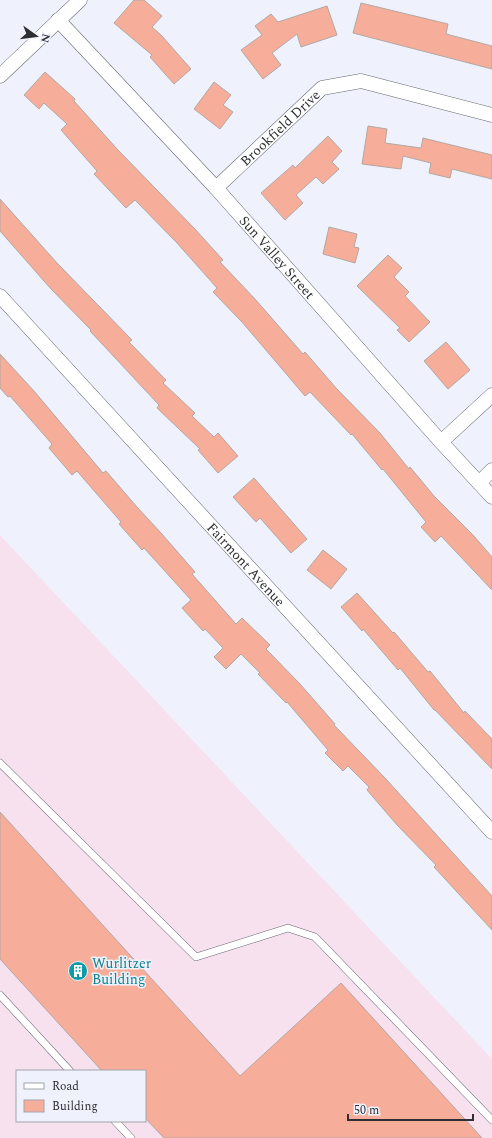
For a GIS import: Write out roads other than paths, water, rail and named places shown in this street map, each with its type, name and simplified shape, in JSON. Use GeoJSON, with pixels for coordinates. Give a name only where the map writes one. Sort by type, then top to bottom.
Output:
{"type":"FeatureCollection","features":[{"type":"Feature","properties":{"kind":"street"},"geometry":{"type":"LineString","coordinates":[[0,76],[80,0]]}},
{"type":"Feature","properties":{"kind":"street","name":"Sun Valley Street"},"geometry":{"type":"LineString","coordinates":[[58,20],[216,188],[441,442],[492,497]]}},
{"type":"Feature","properties":{"kind":"street","name":"Brookfield Drive"},"geometry":{"type":"LineString","coordinates":[[216,188],[322,88],[361,81],[492,115]]}},
{"type":"Feature","properties":{"kind":"street","name":"Fairmont Avenue"},"geometry":{"type":"LineString","coordinates":[[0,296],[492,832]]}},
{"type":"Feature","properties":{"kind":"street"},"geometry":{"type":"LineString","coordinates":[[441,442],[492,395]]}},
{"type":"Feature","properties":{"kind":"street"},"geometry":{"type":"LineString","coordinates":[[478,483],[492,470]]}},
{"type":"Feature","properties":{"kind":"lane"},"geometry":{"type":"LineString","coordinates":[[0,763],[196,957],[288,928],[315,937],[492,1120]]}},
{"type":"Feature","properties":{"kind":"lane"},"geometry":{"type":"LineString","coordinates":[[0,995],[4,1004],[69,1070]]}},
{"type":"Feature","properties":{"kind":"lane"},"geometry":{"type":"LineString","coordinates":[[116,1122],[131,1138]]}},
{"type":"Feature","properties":{"kind":"place","name":"Wurlitzer Building"},"geometry":{"type":"Point","coordinates":[78,971]}}]}
